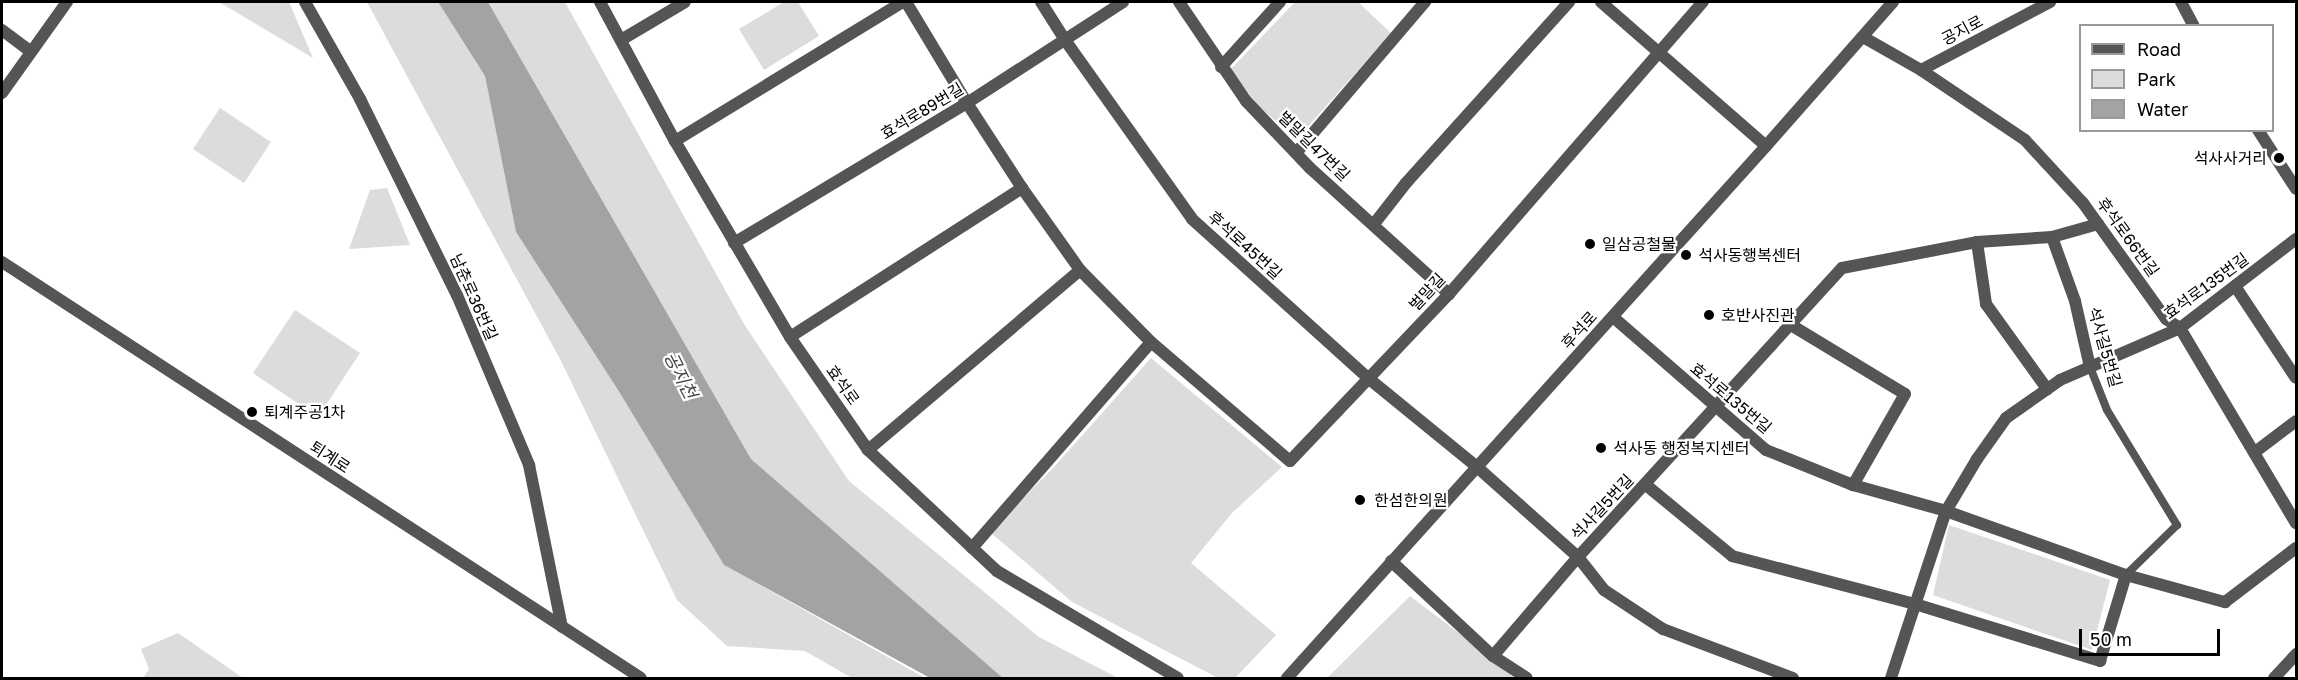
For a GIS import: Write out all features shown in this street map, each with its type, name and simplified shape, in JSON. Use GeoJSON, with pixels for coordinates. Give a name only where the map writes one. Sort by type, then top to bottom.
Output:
{"type":"FeatureCollection","features":[{"type":"Feature","properties":{"kind":"street"},"geometry":{"type":"LineString","coordinates":[[2,93],[68,2]]}},
{"type":"Feature","properties":{"kind":"street","name":"남춘로36번길"},"geometry":{"type":"LineString","coordinates":[[304,2],[360,99],[457,295],[529,465],[562,627]]}},
{"type":"Feature","properties":{"kind":"street","name":"효석로"},"geometry":{"type":"LineString","coordinates":[[600,2],[675,141],[790,337],[868,450],[997,571],[1178,678]]}},
{"type":"Feature","properties":{"kind":"street"},"geometry":{"type":"LineString","coordinates":[[621,40],[685,2]]}},
{"type":"Feature","properties":{"kind":"street","name":"벌말길"},"geometry":{"type":"LineString","coordinates":[[675,141],[905,2],[1022,188],[1080,270],[1151,342],[1290,461],[1449,294],[1703,2]]}},
{"type":"Feature","properties":{"kind":"street","name":"후석로45번길"},"geometry":{"type":"LineString","coordinates":[[1041,2],[1065,40],[1192,219],[1368,378],[1477,467],[1578,557],[1604,590],[1663,629],[1794,678]]}},
{"type":"Feature","properties":{"kind":"street","name":"효석로89번길"},"geometry":{"type":"LineString","coordinates":[[734,243],[967,103],[1124,2]]}},
{"type":"Feature","properties":{"kind":"street","name":"벌말길47번길"},"geometry":{"type":"LineString","coordinates":[[1179,2],[1246,101],[1296,153],[1449,294]]}},
{"type":"Feature","properties":{"kind":"street"},"geometry":{"type":"LineString","coordinates":[[1221,67],[1280,2]]}},
{"type":"Feature","properties":{"kind":"street"},"geometry":{"type":"LineString","coordinates":[[1296,153],[1425,2]]}},
{"type":"Feature","properties":{"kind":"street"},"geometry":{"type":"LineString","coordinates":[[1374,224],[1406,183],[1569,2]]}},
{"type":"Feature","properties":{"kind":"street"},"geometry":{"type":"LineString","coordinates":[[1601,2],[1766,146]]}},
{"type":"Feature","properties":{"kind":"street","name":"후석로"},"geometry":{"type":"LineString","coordinates":[[1287,678],[1893,2]]}},
{"type":"Feature","properties":{"kind":"street","name":"공지로"},"geometry":{"type":"LineString","coordinates":[[1921,70],[2050,2]]}},
{"type":"Feature","properties":{"kind":"street"},"geometry":{"type":"LineString","coordinates":[[2181,2],[2193,24]]}},
{"type":"Feature","properties":{"kind":"street"},"geometry":{"type":"LineString","coordinates":[[2,30],[31,52]]}},
{"type":"Feature","properties":{"kind":"street","name":"후석로66번길"},"geometry":{"type":"LineString","coordinates":[[1863,37],[1921,70],[2025,140],[2083,203],[2166,319],[2180,328],[2296,523]]}},
{"type":"Feature","properties":{"kind":"street"},"geometry":{"type":"LineString","coordinates":[[2259,132],[2296,189]]}},
{"type":"Feature","properties":{"kind":"street"},"geometry":{"type":"LineString","coordinates":[[790,337],[1022,188]]}},
{"type":"Feature","properties":{"kind":"street"},"geometry":{"type":"LineString","coordinates":[[2052,237],[2098,224]]}},
{"type":"Feature","properties":{"kind":"street","name":"석사길5번길"},"geometry":{"type":"LineString","coordinates":[[1492,656],[1578,557],[1842,268],[1977,242],[2052,237],[2076,301],[2090,367]]}},
{"type":"Feature","properties":{"kind":"street","name":"효석로135번길"},"geometry":{"type":"LineString","coordinates":[[1891,678],[1946,511],[1977,459],[2006,418],[2060,380],[2180,328],[2296,239]]}},
{"type":"Feature","properties":{"kind":"street"},"geometry":{"type":"LineString","coordinates":[[1977,242],[1986,304],[2047,389]]}},
{"type":"Feature","properties":{"kind":"street","name":"퇴계로"},"geometry":{"type":"LineString","coordinates":[[2,262],[641,678]]}},
{"type":"Feature","properties":{"kind":"street"},"geometry":{"type":"LineString","coordinates":[[868,450],[1080,270]]}},
{"type":"Feature","properties":{"kind":"street"},"geometry":{"type":"LineString","coordinates":[[2235,286],[2296,378]]}},
{"type":"Feature","properties":{"kind":"street","name":"효석로135번길"},"geometry":{"type":"LineString","coordinates":[[1613,317],[1766,450],[1853,485],[1946,511],[2126,576],[2225,602],[2296,548]]}},
{"type":"Feature","properties":{"kind":"street"},"geometry":{"type":"LineString","coordinates":[[1791,325],[1905,394],[1853,485]]}},
{"type":"Feature","properties":{"kind":"street"},"geometry":{"type":"LineString","coordinates":[[972,548],[1151,342]]}},
{"type":"Feature","properties":{"kind":"street"},"geometry":{"type":"LineString","coordinates":[[2255,452],[2296,421]]}},
{"type":"Feature","properties":{"kind":"street"},"geometry":{"type":"LineString","coordinates":[[1646,485],[1732,556],[1915,604],[2100,661],[2126,576]]}},
{"type":"Feature","properties":{"kind":"street"},"geometry":{"type":"LineString","coordinates":[[1391,561],[1492,656],[1527,678]]}},
{"type":"Feature","properties":{"kind":"street"},"geometry":{"type":"LineString","coordinates":[[2274,678],[2296,654]]}},
{"type":"Feature","properties":{"kind":"lane","name":"석사길5번길"},"geometry":{"type":"LineString","coordinates":[[2090,367],[2107,410],[2177,525],[2126,576]]}},
{"type":"Feature","properties":{"kind":"green space"},"geometry":{"type":"Polygon","coordinates":[[[219,2],[289,2],[313,58],[219,2]]]}},
{"type":"Feature","properties":{"kind":"green space"},"geometry":{"type":"Polygon","coordinates":[[[367,2],[438,2],[485,76],[516,232],[618,390],[724,565],[925,678],[852,678],[805,651],[727,646],[677,600],[561,361],[367,2]]]}},
{"type":"Feature","properties":{"kind":"green space"},"geometry":{"type":"Polygon","coordinates":[[[488,2],[565,2],[744,324],[849,481],[1039,637],[1118,678],[1003,678],[751,459],[488,2]]]}},
{"type":"Feature","properties":{"kind":"green space"},"geometry":{"type":"Polygon","coordinates":[[[784,2],[798,2],[819,36],[764,70],[739,29],[784,2]]]}},
{"type":"Feature","properties":{"kind":"green space"},"geometry":{"type":"Polygon","coordinates":[[[1295,2],[1358,2],[1391,33],[1297,139],[1257,105],[1231,69],[1295,2]]]}},
{"type":"Feature","properties":{"kind":"green space"},"geometry":{"type":"Polygon","coordinates":[[[220,108],[271,142],[244,183],[193,149],[220,108]]]}},
{"type":"Feature","properties":{"kind":"green space"},"geometry":{"type":"Polygon","coordinates":[[[387,188],[410,245],[349,249],[370,190],[387,188]]]}},
{"type":"Feature","properties":{"kind":"green space"},"geometry":{"type":"Polygon","coordinates":[[[295,310],[360,353],[318,417],[253,373],[295,310]]]}},
{"type":"Feature","properties":{"kind":"green space"},"geometry":{"type":"Polygon","coordinates":[[[1151,358],[1282,467],[1232,513],[1191,563],[1276,635],[1235,678],[1218,678],[1072,602],[990,532],[1054,467],[1151,358]]]}},
{"type":"Feature","properties":{"kind":"green space"},"geometry":{"type":"Polygon","coordinates":[[[1949,525],[2110,580],[2092,650],[1933,595],[1949,525]]]}},
{"type":"Feature","properties":{"kind":"green space"},"geometry":{"type":"Polygon","coordinates":[[[1410,596],[1501,665],[1514,678],[1327,678],[1410,596]]]}},
{"type":"Feature","properties":{"kind":"green space"},"geometry":{"type":"Polygon","coordinates":[[[178,633],[243,678],[143,678],[149,669],[141,649],[178,633]]]}},
{"type":"Feature","properties":{"kind":"water","name":"공지천"},"geometry":{"type":"Polygon","coordinates":[[[438,2],[488,2],[751,459],[1003,678],[930,678],[724,565],[618,390],[516,232],[485,76],[438,2]]]}},
{"type":"Feature","properties":{"kind":"place","name":"석사사거리"},"geometry":{"type":"Point","coordinates":[2279,158]}},
{"type":"Feature","properties":{"kind":"place","name":"일삼공철물"},"geometry":{"type":"Point","coordinates":[1590,244]}},
{"type":"Feature","properties":{"kind":"place","name":"석사동행복센터"},"geometry":{"type":"Point","coordinates":[1686,255]}},
{"type":"Feature","properties":{"kind":"place","name":"호반사진관"},"geometry":{"type":"Point","coordinates":[1709,315]}},
{"type":"Feature","properties":{"kind":"place","name":"퇴계주공1차"},"geometry":{"type":"Point","coordinates":[252,412]}},
{"type":"Feature","properties":{"kind":"place","name":"석사동 행정복지센터"},"geometry":{"type":"Point","coordinates":[1601,448]}},
{"type":"Feature","properties":{"kind":"place","name":"한섬한의원"},"geometry":{"type":"Point","coordinates":[1360,500]}}]}
